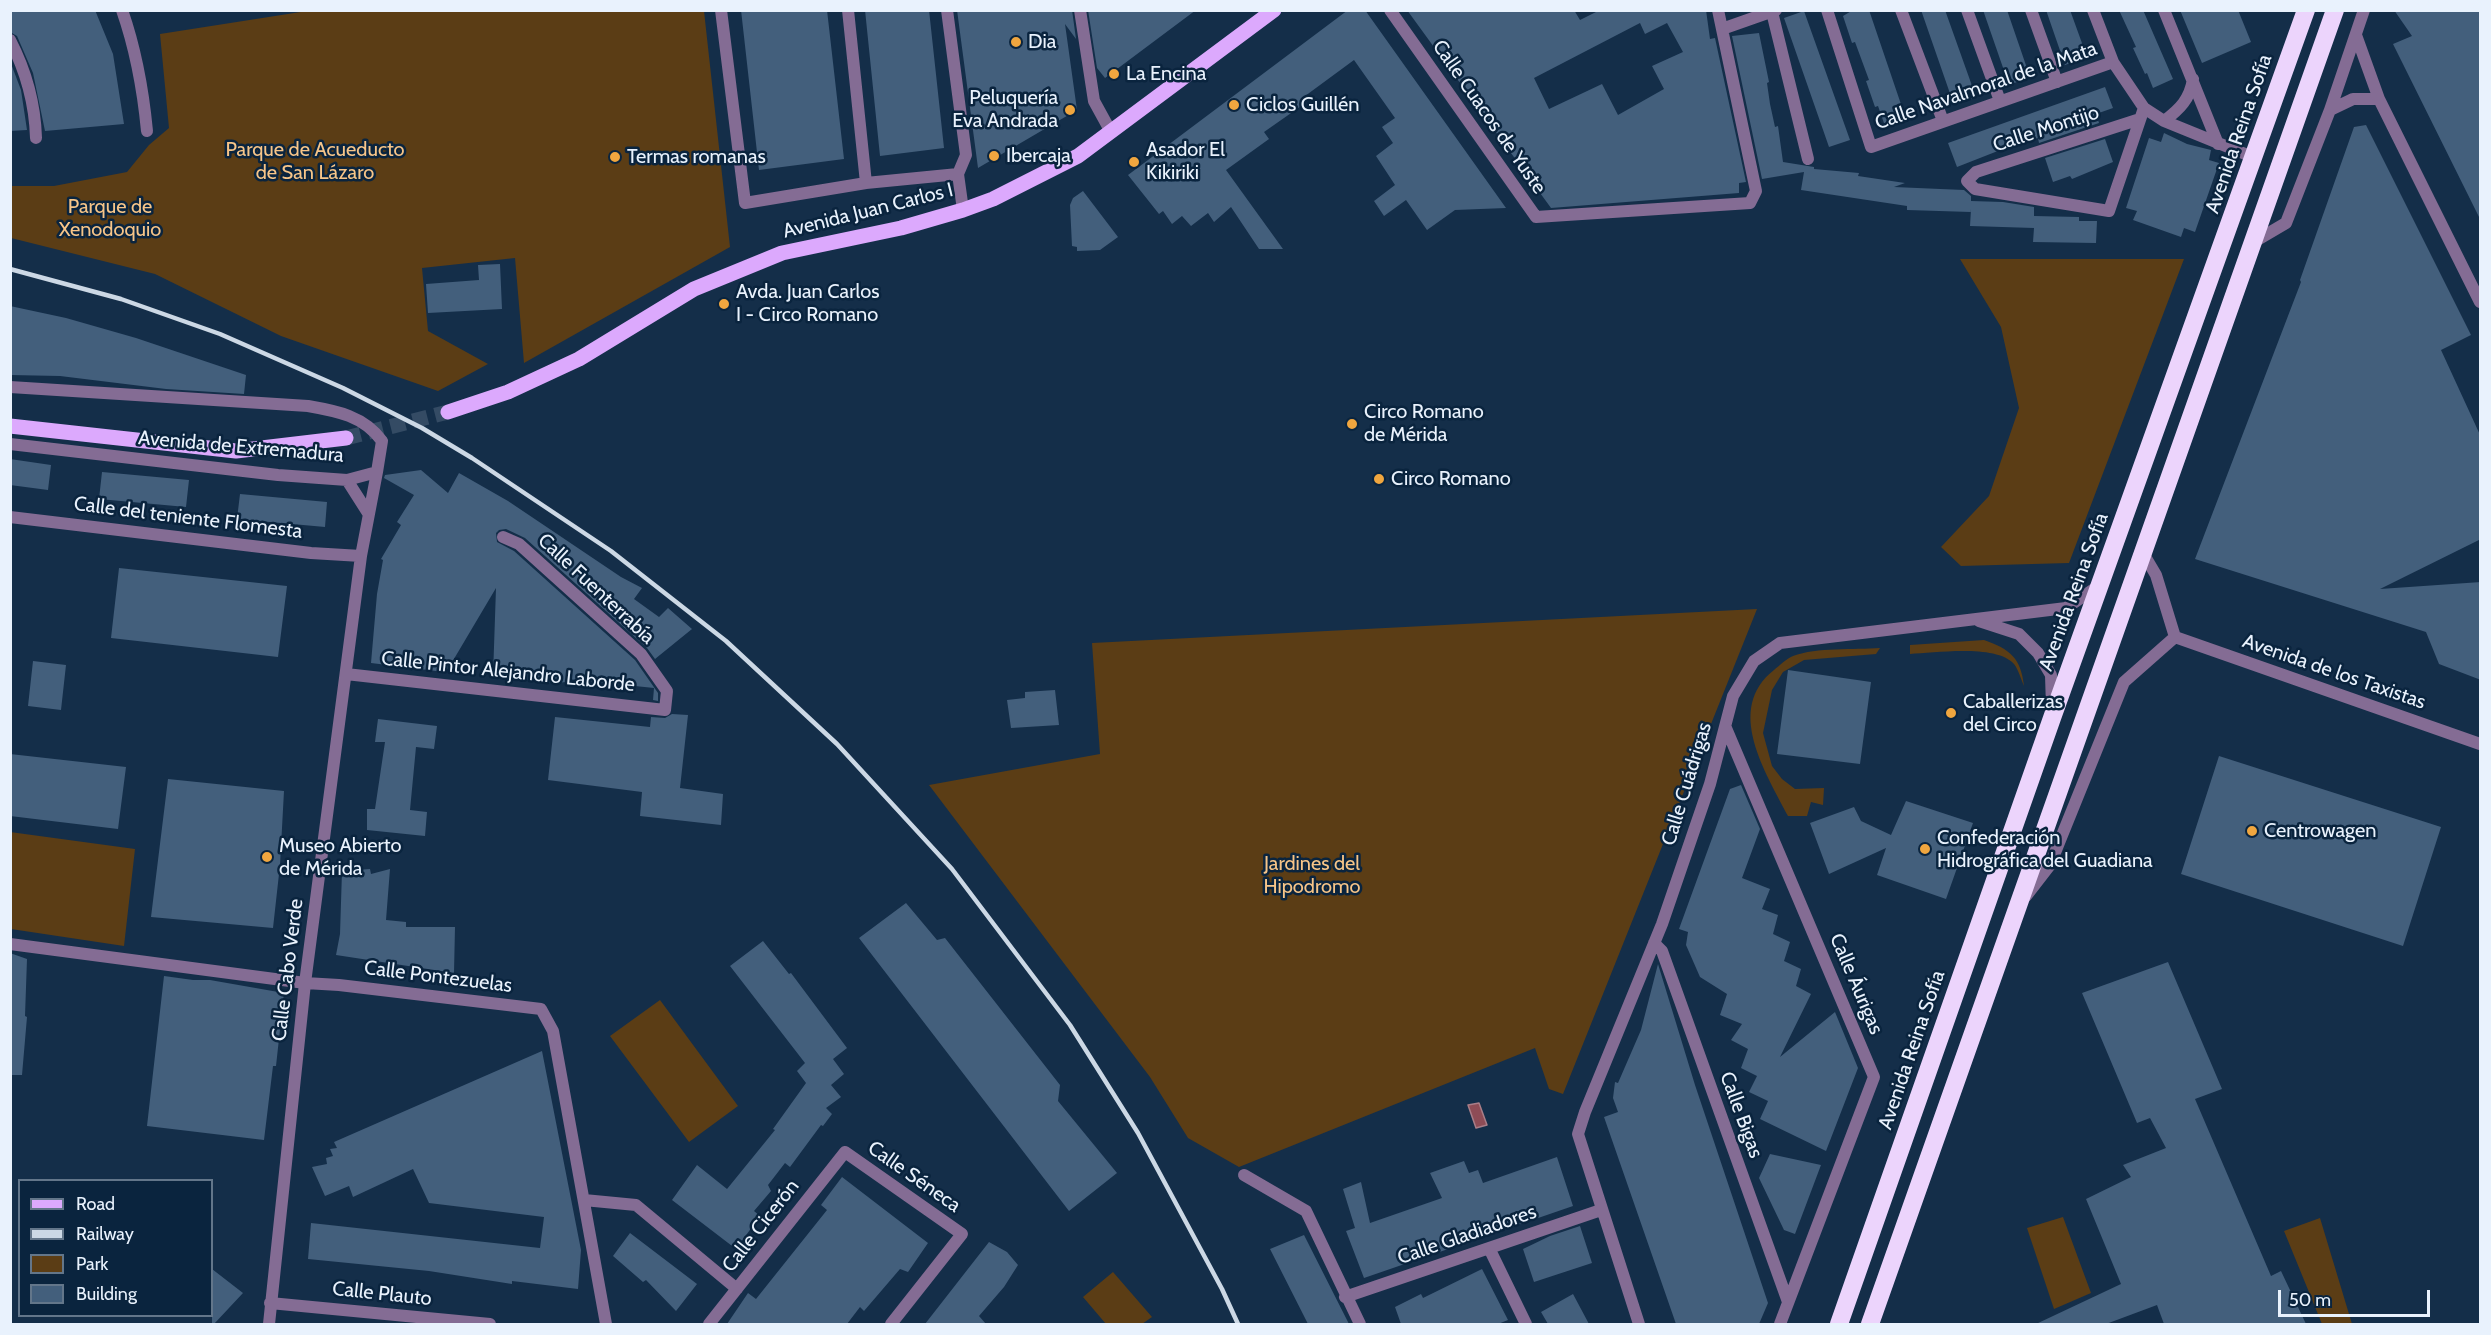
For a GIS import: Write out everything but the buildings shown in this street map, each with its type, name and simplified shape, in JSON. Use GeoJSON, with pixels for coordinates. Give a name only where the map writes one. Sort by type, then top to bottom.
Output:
{"type":"FeatureCollection","features":[{"type":"Feature","properties":{"kind":"highway","name":"Avenida Reina Sofía"},"geometry":{"type":"LineString","coordinates":[[1839,1324],[2052,718],[2255,158],[2306,10]]}},
{"type":"Feature","properties":{"kind":"highway"},"geometry":{"type":"LineString","coordinates":[[1870,1324],[2335,10]]}},
{"type":"Feature","properties":{"kind":"main road","name":"Avenida Juan Carlos I"},"geometry":{"type":"LineString","coordinates":[[448,412],[508,392],[579,359],[694,289],[782,253],[901,228],[963,210],[1047,174],[1078,156],[1274,10]]}},
{"type":"Feature","properties":{"kind":"main road","name":"Avenida de Extremadura"},"geometry":{"type":"LineString","coordinates":[[10,426],[236,451],[346,438]]}},
{"type":"Feature","properties":{"kind":"street"},"geometry":{"type":"LineString","coordinates":[[122,10],[134,43],[142,83],[147,131]]}},
{"type":"Feature","properties":{"kind":"street"},"geometry":{"type":"LineString","coordinates":[[721,10],[745,203],[866,183],[958,174]]}},
{"type":"Feature","properties":{"kind":"street"},"geometry":{"type":"LineString","coordinates":[[848,10],[866,183]]}},
{"type":"Feature","properties":{"kind":"street"},"geometry":{"type":"LineString","coordinates":[[947,10],[966,154],[958,174],[963,210]]}},
{"type":"Feature","properties":{"kind":"street"},"geometry":{"type":"LineString","coordinates":[[1080,10],[1094,101],[1111,132]]}},
{"type":"Feature","properties":{"kind":"street","name":"Calle Cuacos de Yuste"},"geometry":{"type":"LineString","coordinates":[[1390,10],[1536,217],[1750,203],[1756,191],[1722,29]]}},
{"type":"Feature","properties":{"kind":"street"},"geometry":{"type":"LineString","coordinates":[[1718,10],[1722,29],[1774,11],[1808,159]]}},
{"type":"Feature","properties":{"kind":"street","name":"Calle Navalmoral de la Mata"},"geometry":{"type":"LineString","coordinates":[[1827,10],[1871,147],[2113,62]]}},
{"type":"Feature","properties":{"kind":"street"},"geometry":{"type":"LineString","coordinates":[[1901,10],[1943,121]]}},
{"type":"Feature","properties":{"kind":"street"},"geometry":{"type":"LineString","coordinates":[[1967,10],[2000,101]]}},
{"type":"Feature","properties":{"kind":"street"},"geometry":{"type":"LineString","coordinates":[[2031,10],[2057,81]]}},
{"type":"Feature","properties":{"kind":"street"},"geometry":{"type":"LineString","coordinates":[[2093,10],[2113,62],[2142,114],[2255,158]]}},
{"type":"Feature","properties":{"kind":"street"},"geometry":{"type":"LineString","coordinates":[[2164,10],[2218,144]]}},
{"type":"Feature","properties":{"kind":"street"},"geometry":{"type":"LineString","coordinates":[[2251,244],[2286,223],[2330,110],[2364,10]]}},
{"type":"Feature","properties":{"kind":"street"},"geometry":{"type":"LineString","coordinates":[[2356,35],[2379,99],[2481,302]]}},
{"type":"Feature","properties":{"kind":"street"},"geometry":{"type":"LineString","coordinates":[[10,40],[30,88],[36,138]]}},
{"type":"Feature","properties":{"kind":"street"},"geometry":{"type":"LineString","coordinates":[[2163,121],[2185,104],[2191,92],[2193,78]]}},
{"type":"Feature","properties":{"kind":"street"},"geometry":{"type":"LineString","coordinates":[[2330,110],[2353,99],[2379,99]]}},
{"type":"Feature","properties":{"kind":"street","name":"Calle Montijo"},"geometry":{"type":"LineString","coordinates":[[2142,114],[2109,211],[1975,189],[1967,181],[1976,172],[2142,114]]}},
{"type":"Feature","properties":{"kind":"street","name":"Avenida de Extremadura"},"geometry":{"type":"LineString","coordinates":[[10,387],[308,406],[337,411],[372,427],[382,441],[377,472],[346,480],[278,475],[10,444]]}},
{"type":"Feature","properties":{"kind":"street","name":"Calle Cabo Verde"},"geometry":{"type":"LineString","coordinates":[[269,1324],[306,983],[361,556],[377,472]]}},
{"type":"Feature","properties":{"kind":"street"},"geometry":{"type":"LineString","coordinates":[[346,480],[368,513]]}},
{"type":"Feature","properties":{"kind":"street","name":"Calle del teniente Flomesta"},"geometry":{"type":"LineString","coordinates":[[10,517],[311,553],[361,556]]}},
{"type":"Feature","properties":{"kind":"street","name":"Calle Fuenterrabía"},"geometry":{"type":"LineString","coordinates":[[503,537],[519,544],[641,654],[667,691],[665,710]]}},
{"type":"Feature","properties":{"kind":"street"},"geometry":{"type":"LineString","coordinates":[[2021,902],[2050,865],[2124,682],[2175,637],[2156,575],[2143,553]]}},
{"type":"Feature","properties":{"kind":"street","name":"Calle Cuádrigas"},"geometry":{"type":"LineString","coordinates":[[1601,1210],[1578,1134],[1654,943],[1710,784],[1733,696],[1754,661],[1779,643],[2066,608],[2101,584]]}},
{"type":"Feature","properties":{"kind":"street","name":"Calle Cuádrigas"},"geometry":{"type":"LineString","coordinates":[[1975,620],[2019,634],[2038,653],[2051,675],[2052,718]]}},
{"type":"Feature","properties":{"kind":"street","name":"Avenida de los Taxistas"},"geometry":{"type":"LineString","coordinates":[[2175,637],[2481,744]]}},
{"type":"Feature","properties":{"kind":"street","name":"Calle Pintor Alejandro Laborde"},"geometry":{"type":"LineString","coordinates":[[346,674],[665,710]]}},
{"type":"Feature","properties":{"kind":"street","name":"Calle Áurigas"},"geometry":{"type":"LineString","coordinates":[[1726,728],[1874,1077],[1780,1324]]}},
{"type":"Feature","properties":{"kind":"street","name":"Calle Bigas"},"geometry":{"type":"LineString","coordinates":[[1654,943],[1662,951],[1788,1302]]}},
{"type":"Feature","properties":{"kind":"street","name":"Calle Pontezuelas"},"geometry":{"type":"LineString","coordinates":[[10,944],[306,983],[541,1009],[554,1031],[606,1324]]}},
{"type":"Feature","properties":{"kind":"street","name":"Calle Séneca"},"geometry":{"type":"LineString","coordinates":[[845,1152],[962,1234],[891,1324]]}},
{"type":"Feature","properties":{"kind":"street","name":"Calle Cicerón"},"geometry":{"type":"LineString","coordinates":[[709,1324],[845,1152]]}},
{"type":"Feature","properties":{"kind":"street"},"geometry":{"type":"LineString","coordinates":[[1244,1175],[1306,1211],[1345,1297],[1360,1324]]}},
{"type":"Feature","properties":{"kind":"street"},"geometry":{"type":"LineString","coordinates":[[584,1200],[636,1205],[736,1289]]}},
{"type":"Feature","properties":{"kind":"street"},"geometry":{"type":"LineString","coordinates":[[1601,1210],[1639,1324]]}},
{"type":"Feature","properties":{"kind":"street","name":"Calle Gladiadores"},"geometry":{"type":"LineString","coordinates":[[1345,1297],[1601,1210]]}},
{"type":"Feature","properties":{"kind":"street"},"geometry":{"type":"LineString","coordinates":[[1489,1248],[1526,1324]]}},
{"type":"Feature","properties":{"kind":"street","name":"Calle Plauto"},"geometry":{"type":"LineString","coordinates":[[270,1303],[490,1324]]}},
{"type":"Feature","properties":{"kind":"green space","name":"Parque de Acueducto de San Lázaro"},"geometry":{"type":"Polygon","coordinates":[[[307,11],[704,11],[730,247],[524,363],[515,258],[422,268],[428,331],[488,364],[438,391],[281,336],[155,274],[11,238],[11,186],[54,186],[127,172],[149,145],[169,128],[160,34],[307,11]]]}},
{"type":"Feature","properties":{"kind":"green space"},"geometry":{"type":"Polygon","coordinates":[[[1960,259],[2184,259],[2069,563],[1961,566],[1941,547],[1989,496],[2019,408],[2001,327],[1960,259]]]}},
{"type":"Feature","properties":{"kind":"green space","name":"Jardines del Hipodromo"},"geometry":{"type":"Polygon","coordinates":[[[1757,609],[1563,1094],[1549,1089],[1535,1048],[1239,1167],[1188,1138],[1150,1077],[929,785],[1100,754],[1092,643],[1757,609]]]}},
{"type":"Feature","properties":{"kind":"green space"},"geometry":{"type":"Polygon","coordinates":[[[1984,640],[2001,647],[2013,656],[2020,668],[2024,686],[2014,664],[1994,654],[1949,651],[1910,654],[1910,645],[1984,640]]]}},
{"type":"Feature","properties":{"kind":"green space"},"geometry":{"type":"Polygon","coordinates":[[[1880,648],[1876,654],[1804,660],[1783,672],[1772,690],[1763,733],[1772,766],[1782,779],[1795,789],[1824,788],[1823,805],[1811,802],[1807,816],[1788,816],[1754,742],[1751,722],[1752,703],[1759,686],[1785,660],[1793,656],[1824,650],[1880,648]]]}},
{"type":"Feature","properties":{"kind":"green space"},"geometry":{"type":"Polygon","coordinates":[[[10,832],[135,849],[124,946],[11,929],[10,832]]]}},
{"type":"Feature","properties":{"kind":"green space"},"geometry":{"type":"Polygon","coordinates":[[[660,1000],[738,1106],[689,1142],[610,1036],[660,1000]]]}},
{"type":"Feature","properties":{"kind":"green space"},"geometry":{"type":"Polygon","coordinates":[[[2063,1217],[2091,1293],[2054,1309],[2027,1228],[2063,1217]]]}},
{"type":"Feature","properties":{"kind":"green space"},"geometry":{"type":"Polygon","coordinates":[[[2320,1218],[2352,1324],[2322,1324],[2284,1231],[2320,1218]]]}},
{"type":"Feature","properties":{"kind":"green space"},"geometry":{"type":"Polygon","coordinates":[[[1113,1272],[1152,1317],[1142,1324],[1106,1324],[1083,1297],[1113,1272]]]}},
{"type":"Feature","properties":{"kind":"shaded area"},"geometry":{"type":"Polygon","coordinates":[[[1479,1103],[1487,1125],[1476,1128],[1468,1105],[1479,1103]]]}},
{"type":"Feature","properties":{"kind":"tunnel"},"geometry":{"type":"LineString","coordinates":[[346,438],[448,412]]}},
{"type":"Feature","properties":{"kind":"railway"},"geometry":{"type":"LineString","coordinates":[[10,269],[121,299],[220,334],[343,388],[422,428],[472,458],[611,551],[726,641],[837,744],[952,869],[1070,1025],[1138,1133],[1222,1289],[1238,1324]]}},
{"type":"Feature","properties":{"kind":"place","name":"Dia"},"geometry":{"type":"Point","coordinates":[1016,42]}},
{"type":"Feature","properties":{"kind":"place","name":"La Encina"},"geometry":{"type":"Point","coordinates":[1114,74]}},
{"type":"Feature","properties":{"kind":"place","name":"Ciclos Guillén"},"geometry":{"type":"Point","coordinates":[1234,105]}},
{"type":"Feature","properties":{"kind":"place","name":"Peluquería Eva Andrada"},"geometry":{"type":"Point","coordinates":[1070,110]}},
{"type":"Feature","properties":{"kind":"place","name":"Ibercaja"},"geometry":{"type":"Point","coordinates":[994,156]}},
{"type":"Feature","properties":{"kind":"place","name":"Termas romanas"},"geometry":{"type":"Point","coordinates":[615,157]}},
{"type":"Feature","properties":{"kind":"place","name":"Asador El Kikiriki"},"geometry":{"type":"Point","coordinates":[1134,162]}},
{"type":"Feature","properties":{"kind":"place","name":"Avda. Juan Carlos I - Circo Romano"},"geometry":{"type":"Point","coordinates":[724,304]}},
{"type":"Feature","properties":{"kind":"place","name":"Circo Romano de Mérida"},"geometry":{"type":"Point","coordinates":[1352,424]}},
{"type":"Feature","properties":{"kind":"place","name":"Circo Romano"},"geometry":{"type":"Point","coordinates":[1379,479]}},
{"type":"Feature","properties":{"kind":"place","name":"Caballerizas del Circo"},"geometry":{"type":"Point","coordinates":[1951,713]}},
{"type":"Feature","properties":{"kind":"place","name":"Centrowagen"},"geometry":{"type":"Point","coordinates":[2252,831]}},
{"type":"Feature","properties":{"kind":"place","name":"Confederación Hidrográfica del Guadiana"},"geometry":{"type":"Point","coordinates":[1925,849]}},
{"type":"Feature","properties":{"kind":"place","name":"Museo Abierto de Mérida"},"geometry":{"type":"Point","coordinates":[267,857]}},
{"type":"Feature","properties":{"kind":"park label","name":"Parque de Xenodoquio"},"geometry":{"type":"Point","coordinates":[110,218]}}]}
